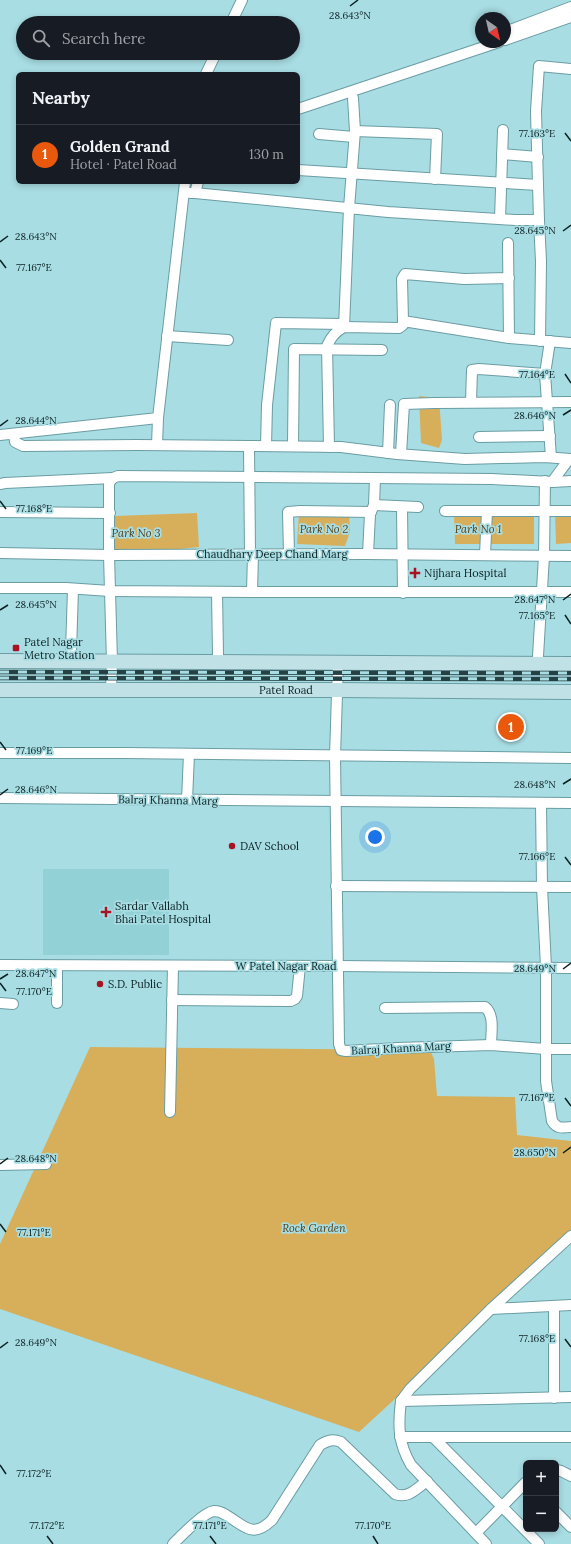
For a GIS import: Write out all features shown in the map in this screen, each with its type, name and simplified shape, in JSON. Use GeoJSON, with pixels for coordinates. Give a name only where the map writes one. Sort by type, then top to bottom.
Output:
{"type":"FeatureCollection","features":[{"type":"Feature","properties":{"kind":"main road"},"geometry":{"type":"LineString","coordinates":[[0,661],[571,664]]}},
{"type":"Feature","properties":{"kind":"main road","name":"Patel Road"},"geometry":{"type":"LineString","coordinates":[[0,690],[571,692]]}},
{"type":"Feature","properties":{"kind":"street"},"geometry":{"type":"LineString","coordinates":[[234,16],[242,0]]}},
{"type":"Feature","properties":{"kind":"street"},"geometry":{"type":"LineString","coordinates":[[511,30],[571,7]]}},
{"type":"Feature","properties":{"kind":"street"},"geometry":{"type":"LineString","coordinates":[[511,38],[571,17]]}},
{"type":"Feature","properties":{"kind":"street"},"geometry":{"type":"LineString","coordinates":[[300,102],[475,43]]}},
{"type":"Feature","properties":{"kind":"street"},"geometry":{"type":"LineString","coordinates":[[300,108],[480,48]]}},
{"type":"Feature","properties":{"kind":"street"},"geometry":{"type":"LineString","coordinates":[[207,72],[213,60]]}},
{"type":"Feature","properties":{"kind":"street"},"geometry":{"type":"LineString","coordinates":[[551,457],[545,374],[536,111],[539,66],[571,69]]}},
{"type":"Feature","properties":{"kind":"street"},"geometry":{"type":"LineString","coordinates":[[344,326],[354,134],[353,98]]}},
{"type":"Feature","properties":{"kind":"street"},"geometry":{"type":"LineString","coordinates":[[500,220],[500,183],[503,130]]}},
{"type":"Feature","properties":{"kind":"street"},"geometry":{"type":"LineString","coordinates":[[318,134],[437,134],[435,179]]}},
{"type":"Feature","properties":{"kind":"street"},"geometry":{"type":"LineString","coordinates":[[502,154],[538,157]]}},
{"type":"Feature","properties":{"kind":"street"},"geometry":{"type":"LineString","coordinates":[[300,170],[538,185]]}},
{"type":"Feature","properties":{"kind":"street"},"geometry":{"type":"LineString","coordinates":[[157,445],[158,418],[185,184]]}},
{"type":"Feature","properties":{"kind":"street"},"geometry":{"type":"LineString","coordinates":[[195,193],[197,184]]}},
{"type":"Feature","properties":{"kind":"street"},"geometry":{"type":"LineString","coordinates":[[184,193],[500,220],[539,220]]}},
{"type":"Feature","properties":{"kind":"street"},"geometry":{"type":"LineString","coordinates":[[508,243],[509,338]]}},
{"type":"Feature","properties":{"kind":"street"},"geometry":{"type":"LineString","coordinates":[[266,446],[267,405],[276,322],[400,328],[403,325],[402,279],[405,274],[464,279],[509,278]]}},
{"type":"Feature","properties":{"kind":"street"},"geometry":{"type":"LineString","coordinates":[[403,321],[509,338],[571,343]]}},
{"type":"Feature","properties":{"kind":"street"},"geometry":{"type":"LineString","coordinates":[[328,447],[327,348],[330,338],[344,326]]}},
{"type":"Feature","properties":{"kind":"street"},"geometry":{"type":"LineString","coordinates":[[167,336],[228,340]]}},
{"type":"Feature","properties":{"kind":"street"},"geometry":{"type":"LineString","coordinates":[[293,446],[294,349],[327,348],[382,350]]}},
{"type":"Feature","properties":{"kind":"street"},"geometry":{"type":"LineString","coordinates":[[470,402],[472,370],[479,369],[545,374]]}},
{"type":"Feature","properties":{"kind":"street"},"geometry":{"type":"LineString","coordinates":[[401,454],[404,404],[470,402],[571,402]]}},
{"type":"Feature","properties":{"kind":"street"},"geometry":{"type":"LineString","coordinates":[[388,453],[390,406]]}},
{"type":"Feature","properties":{"kind":"street"},"geometry":{"type":"LineString","coordinates":[[0,436],[158,418]]}},
{"type":"Feature","properties":{"kind":"street"},"geometry":{"type":"LineString","coordinates":[[14,434],[15,442],[18,445],[23,446],[293,446],[328,447],[465,459],[551,457],[570,459]]}},
{"type":"Feature","properties":{"kind":"street"},"geometry":{"type":"LineString","coordinates":[[479,437],[550,436]]}},
{"type":"Feature","properties":{"kind":"street"},"geometry":{"type":"LineString","coordinates":[[249,446],[248,476],[252,592]]}},
{"type":"Feature","properties":{"kind":"street"},"geometry":{"type":"LineString","coordinates":[[538,656],[545,512],[548,482],[570,459]]}},
{"type":"Feature","properties":{"kind":"street"},"geometry":{"type":"LineString","coordinates":[[0,484],[113,478],[118,476],[492,479],[571,482]]}},
{"type":"Feature","properties":{"kind":"street"},"geometry":{"type":"LineString","coordinates":[[111,690],[112,662],[109,555],[110,483],[113,478]]}},
{"type":"Feature","properties":{"kind":"street"},"geometry":{"type":"LineString","coordinates":[[368,554],[375,478]]}},
{"type":"Feature","properties":{"kind":"street"},"geometry":{"type":"LineString","coordinates":[[402,507],[403,593]]}},
{"type":"Feature","properties":{"kind":"street"},"geometry":{"type":"LineString","coordinates":[[289,554],[288,512],[300,510],[418,507]]}},
{"type":"Feature","properties":{"kind":"street"},"geometry":{"type":"LineString","coordinates":[[446,511],[571,511]]}},
{"type":"Feature","properties":{"kind":"street"},"geometry":{"type":"LineString","coordinates":[[485,555],[487,511]]}},
{"type":"Feature","properties":{"kind":"street"},"geometry":{"type":"LineString","coordinates":[[0,512],[110,513]]}},
{"type":"Feature","properties":{"kind":"street","name":"Chaudhary Deep Chand Marg"},"geometry":{"type":"LineString","coordinates":[[0,553],[109,555],[402,554],[571,556]]}},
{"type":"Feature","properties":{"kind":"street"},"geometry":{"type":"LineString","coordinates":[[0,588],[73,588],[110,591],[217,592],[571,592]]}},
{"type":"Feature","properties":{"kind":"street"},"geometry":{"type":"LineString","coordinates":[[71,652],[73,588]]}},
{"type":"Feature","properties":{"kind":"street"},"geometry":{"type":"LineString","coordinates":[[217,592],[218,655]]}},
{"type":"Feature","properties":{"kind":"street"},"geometry":{"type":"LineString","coordinates":[[337,966],[335,756],[338,663]]}},
{"type":"Feature","properties":{"kind":"street"},"geometry":{"type":"LineString","coordinates":[[0,753],[571,758]]}},
{"type":"Feature","properties":{"kind":"street"},"geometry":{"type":"LineString","coordinates":[[187,800],[189,754]]}},
{"type":"Feature","properties":{"kind":"street","name":"Balraj Khanna Marg"},"geometry":{"type":"LineString","coordinates":[[0,798],[571,803]]}},
{"type":"Feature","properties":{"kind":"street"},"geometry":{"type":"LineString","coordinates":[[541,803],[542,887],[546,967],[546,1081],[552,1121],[555,1126],[561,1128],[571,1128]]}},
{"type":"Feature","properties":{"kind":"street"},"geometry":{"type":"LineString","coordinates":[[336,886],[571,887]]}},
{"type":"Feature","properties":{"kind":"street","name":"W Patel Nagar Road"},"geometry":{"type":"LineString","coordinates":[[0,965],[571,968]]}},
{"type":"Feature","properties":{"kind":"street"},"geometry":{"type":"LineString","coordinates":[[57,966],[57,1004]]}},
{"type":"Feature","properties":{"kind":"street"},"geometry":{"type":"LineString","coordinates":[[170,1112],[173,966]]}},
{"type":"Feature","properties":{"kind":"street"},"geometry":{"type":"LineString","coordinates":[[172,1000],[291,1001],[297,996],[300,966]]}},
{"type":"Feature","properties":{"kind":"street","name":"Balraj Khanna Marg"},"geometry":{"type":"LineString","coordinates":[[337,966],[339,1044],[341,1050],[491,1044],[546,1049],[571,1049]]}},
{"type":"Feature","properties":{"kind":"street"},"geometry":{"type":"LineString","coordinates":[[0,1003],[13,1004]]}},
{"type":"Feature","properties":{"kind":"street"},"geometry":{"type":"LineString","coordinates":[[385,1008],[485,1008],[489,1010],[491,1015],[491,1044]]}},
{"type":"Feature","properties":{"kind":"street"},"geometry":{"type":"LineString","coordinates":[[0,1165],[46,1164]]}},
{"type":"Feature","properties":{"kind":"street"},"geometry":{"type":"LineString","coordinates":[[486,1544],[411,1465],[401,1447],[399,1418],[401,1401],[410,1389],[491,1310],[571,1236]]}},
{"type":"Feature","properties":{"kind":"street"},"geometry":{"type":"LineString","coordinates":[[491,1310],[571,1305]]}},
{"type":"Feature","properties":{"kind":"street"},"geometry":{"type":"LineString","coordinates":[[554,1306],[554,1398]]}},
{"type":"Feature","properties":{"kind":"street"},"geometry":{"type":"LineString","coordinates":[[401,1401],[571,1397]]}},
{"type":"Feature","properties":{"kind":"street"},"geometry":{"type":"LineString","coordinates":[[400,1437],[571,1437]]}},
{"type":"Feature","properties":{"kind":"street"},"geometry":{"type":"LineString","coordinates":[[433,1437],[539,1544]]}},
{"type":"Feature","properties":{"kind":"street"},"geometry":{"type":"LineString","coordinates":[[173,1544],[206,1514],[214,1511],[222,1512],[246,1528],[256,1530],[265,1527],[272,1520],[320,1445],[334,1439],[341,1442],[395,1494],[401,1497],[408,1495],[427,1481]]}},
{"type":"Feature","properties":{"kind":"street"},"geometry":{"type":"LineString","coordinates":[[559,1470],[571,1476]]}},
{"type":"Feature","properties":{"kind":"street"},"geometry":{"type":"LineString","coordinates":[[476,1533],[523,1485]]}},
{"type":"Feature","properties":{"kind":"street"},"geometry":{"type":"LineString","coordinates":[[559,1515],[571,1526]]}},
{"type":"Feature","properties":{"kind":"shaded area","name":"Sardar Vallabh Bhai Patel Hospital"},"geometry":{"type":"Polygon","coordinates":[[[43,869],[169,869],[169,955],[43,955],[43,869]]]}},
{"type":"Feature","properties":{"kind":"green space"},"geometry":{"type":"Polygon","coordinates":[[[419,396],[439,398],[442,440],[439,448],[421,443],[419,396]]]}},
{"type":"Feature","properties":{"kind":"green space","name":"Park No 2"},"geometry":{"type":"Polygon","coordinates":[[[299,512],[349,515],[350,532],[345,546],[297,544],[299,512]]]}},
{"type":"Feature","properties":{"kind":"green space","name":"Park No 3"},"geometry":{"type":"Polygon","coordinates":[[[197,513],[199,547],[161,551],[114,552],[115,516],[197,513]]]}},
{"type":"Feature","properties":{"kind":"green space","name":"Park No 1"},"geometry":{"type":"Polygon","coordinates":[[[534,513],[534,544],[455,544],[454,515],[534,513]]]}},
{"type":"Feature","properties":{"kind":"green space"},"geometry":{"type":"Polygon","coordinates":[[[571,513],[571,543],[556,544],[555,514],[571,513]]]}},
{"type":"Feature","properties":{"kind":"green space","name":"Rock Garden"},"geometry":{"type":"Polygon","coordinates":[[[90,1047],[430,1050],[434,1059],[437,1096],[515,1097],[517,1135],[571,1141],[571,1237],[359,1432],[0,1309],[0,1244],[90,1047]]]}},
{"type":"Feature","properties":{"kind":"railway"},"geometry":{"type":"LineString","coordinates":[[0,672],[571,673]]}},
{"type":"Feature","properties":{"kind":"railway"},"geometry":{"type":"LineString","coordinates":[[0,678],[571,679]]}},
{"type":"Feature","properties":{"kind":"place","name":"Nijhara Hospital"},"geometry":{"type":"Point","coordinates":[415,573]}},
{"type":"Feature","properties":{"kind":"place","name":"Patel Nagar Metro Station"},"geometry":{"type":"Point","coordinates":[16,648]}},
{"type":"Feature","properties":{"kind":"place","name":"Golden Grand"},"geometry":{"type":"Point","coordinates":[511,727]}},
{"type":"Feature","properties":{"kind":"place","name":"DAV School"},"geometry":{"type":"Point","coordinates":[232,846]}},
{"type":"Feature","properties":{"kind":"place","name":"Sardar Vallabh Bhai Patel Hospital"},"geometry":{"type":"Point","coordinates":[106,912]}},
{"type":"Feature","properties":{"kind":"place","name":"S.D. Public"},"geometry":{"type":"Point","coordinates":[100,984]}}]}
